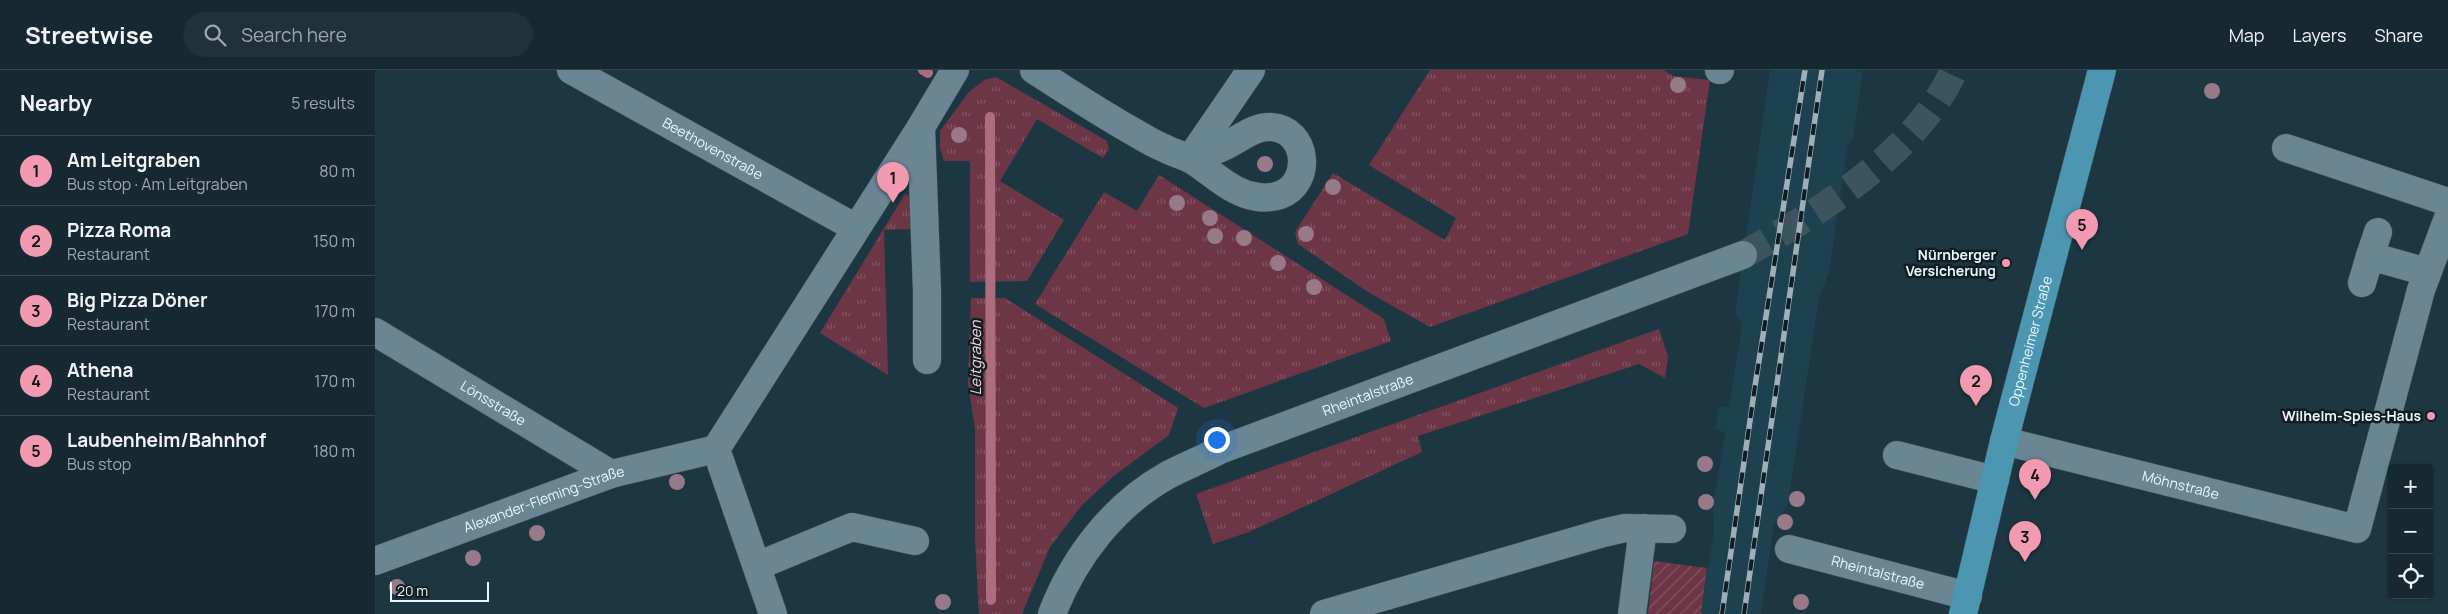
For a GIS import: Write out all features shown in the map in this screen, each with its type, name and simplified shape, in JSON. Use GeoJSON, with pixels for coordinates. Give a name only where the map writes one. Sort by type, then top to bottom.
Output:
{"type":"FeatureCollection","features":[{"type":"Feature","properties":{"kind":"main road","name":"Oppenheimer Straße"},"geometry":{"type":"LineString","coordinates":[[1966,605],[2004,441],[2101,70]]}},
{"type":"Feature","properties":{"kind":"street","name":"Beethovenstraße"},"geometry":{"type":"LineString","coordinates":[[571,70],[856,228]]}},
{"type":"Feature","properties":{"kind":"street"},"geometry":{"type":"LineString","coordinates":[[773,614],[716,449],[921,127],[955,70]]}},
{"type":"Feature","properties":{"kind":"street"},"geometry":{"type":"LineString","coordinates":[[1033,70],[1132,131],[1165,149],[1190,159],[1251,70]]}},
{"type":"Feature","properties":{"kind":"street"},"geometry":{"type":"LineString","coordinates":[[921,127],[927,291],[927,360]]}},
{"type":"Feature","properties":{"kind":"street"},"geometry":{"type":"LineString","coordinates":[[2286,148],[2447,217],[2427,272],[2374,244],[2362,283]]}},
{"type":"Feature","properties":{"kind":"street","name":"Rheintalstraße"},"geometry":{"type":"LineString","coordinates":[[1052,614],[1065,582],[1095,539],[1118,511],[1168,475],[1220,450],[1743,255]]}},
{"type":"Feature","properties":{"kind":"street","name":"Möhnstraße"},"geometry":{"type":"LineString","coordinates":[[2004,441],[2357,529],[2427,272]]}},
{"type":"Feature","properties":{"kind":"street","name":"Lönsstraße"},"geometry":{"type":"LineString","coordinates":[[375,332],[611,474]]}},
{"type":"Feature","properties":{"kind":"street","name":"Alexander-Fleming-Straße"},"geometry":{"type":"LineString","coordinates":[[375,561],[611,474],[716,449]]}},
{"type":"Feature","properties":{"kind":"street"},"geometry":{"type":"LineString","coordinates":[[1897,455],[1995,480]]}},
{"type":"Feature","properties":{"kind":"street"},"geometry":{"type":"LineString","coordinates":[[757,566],[852,527],[915,541]]}},
{"type":"Feature","properties":{"kind":"street"},"geometry":{"type":"LineString","coordinates":[[1324,614],[1603,533],[1625,528],[1672,528]]}},
{"type":"Feature","properties":{"kind":"street"},"geometry":{"type":"LineString","coordinates":[[1632,614],[1643,528]]}},
{"type":"Feature","properties":{"kind":"street","name":"Rheintalstraße"},"geometry":{"type":"LineString","coordinates":[[1789,549],[1966,605]]}},
{"type":"Feature","properties":{"kind":"shaded area"},"geometry":{"type":"Polygon","coordinates":[[[1770,70],[1863,70],[1853,140],[1848,144],[1829,272],[1819,298],[1788,504],[1774,524],[1761,614],[1701,614],[1714,530],[1713,507],[1725,432],[1715,430],[1719,406],[1729,407],[1742,324],[1735,313],[1770,70]]]}},
{"type":"Feature","properties":{"kind":"green space"},"geometry":{"type":"Polygon","coordinates":[[[1430,70],[1663,70],[1673,76],[1710,80],[1688,234],[1430,327],[1368,292],[1298,244],[1295,232],[1333,173],[1445,240],[1456,218],[1369,165],[1430,70]]]}},
{"type":"Feature","properties":{"kind":"green space"},"geometry":{"type":"Polygon","coordinates":[[[996,77],[1107,141],[1109,149],[1103,158],[1037,119],[1000,181],[1064,220],[1027,281],[970,282],[970,161],[944,161],[940,148],[940,131],[968,93],[984,80],[996,77]]]}},
{"type":"Feature","properties":{"kind":"green space"},"geometry":{"type":"Polygon","coordinates":[[[1159,175],[1384,319],[1391,341],[1204,408],[1035,304],[1104,192],[1137,211],[1159,175]]]}},
{"type":"Feature","properties":{"kind":"green space"},"geometry":{"type":"Polygon","coordinates":[[[905,194],[912,198],[912,229],[884,230],[888,375],[820,333],[905,194]]]}},
{"type":"Feature","properties":{"kind":"green space"},"geometry":{"type":"Polygon","coordinates":[[[971,298],[1005,298],[1178,408],[1169,435],[1115,475],[1082,505],[1050,547],[1022,614],[979,614],[975,539],[975,429],[968,384],[971,298]]]}},
{"type":"Feature","properties":{"kind":"green space"},"geometry":{"type":"Polygon","coordinates":[[[1659,329],[1668,356],[1665,378],[1639,364],[1418,436],[1422,452],[1249,532],[1213,544],[1196,494],[1659,329]]]}},
{"type":"Feature","properties":{"kind":"green space"},"geometry":{"type":"Polygon","coordinates":[[[1654,561],[1707,568],[1701,614],[1648,614],[1654,561]]]}},
{"type":"Feature","properties":{"kind":"waterway"},"geometry":{"type":"LineString","coordinates":[[923,70],[928,73]]}},
{"type":"Feature","properties":{"kind":"waterway","name":"Leitgraben"},"geometry":{"type":"LineString","coordinates":[[990,117],[991,600]]}},
{"type":"Feature","properties":{"kind":"tunnel"},"geometry":{"type":"LineString","coordinates":[[1743,255],[1803,220],[1863,178],[1916,128],[1938,100],[1954,70]]}},
{"type":"Feature","properties":{"kind":"railway"},"geometry":{"type":"LineString","coordinates":[[1722,614],[1755,386],[1805,70]]}},
{"type":"Feature","properties":{"kind":"railway"},"geometry":{"type":"LineString","coordinates":[[1744,614],[1822,70]]}},
{"type":"Feature","properties":{"kind":"place","name":"Am Leitgraben"},"geometry":{"type":"Point","coordinates":[893,203]}},
{"type":"Feature","properties":{"kind":"place","name":"Laubenheim/Bahnhof"},"geometry":{"type":"Point","coordinates":[2082,250]}},
{"type":"Feature","properties":{"kind":"place","name":"Nürnberger Versicherung"},"geometry":{"type":"Point","coordinates":[2006,263]}},
{"type":"Feature","properties":{"kind":"place","name":"Pizza Roma"},"geometry":{"type":"Point","coordinates":[1976,406]}},
{"type":"Feature","properties":{"kind":"place","name":"Wilhelm-Spies-Haus"},"geometry":{"type":"Point","coordinates":[2431,416]}},
{"type":"Feature","properties":{"kind":"place","name":"Athena"},"geometry":{"type":"Point","coordinates":[2035,500]}},
{"type":"Feature","properties":{"kind":"place","name":"Big Pizza Döner"},"geometry":{"type":"Point","coordinates":[2025,562]}}]}
